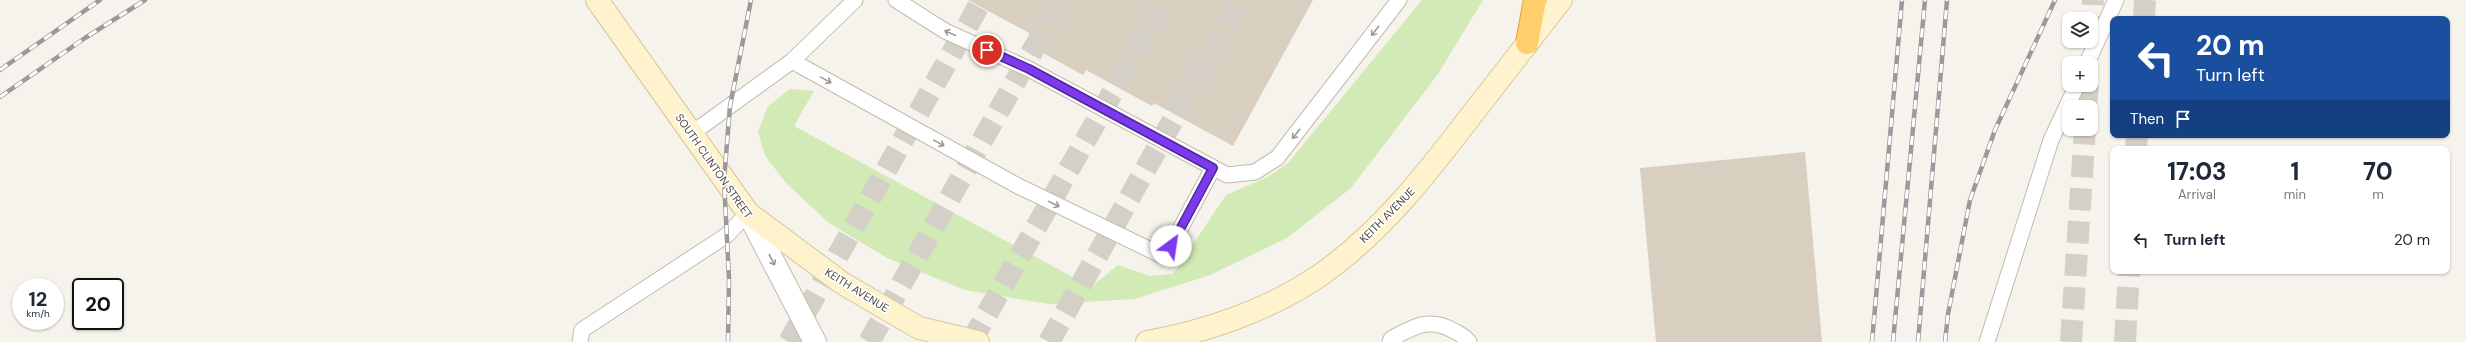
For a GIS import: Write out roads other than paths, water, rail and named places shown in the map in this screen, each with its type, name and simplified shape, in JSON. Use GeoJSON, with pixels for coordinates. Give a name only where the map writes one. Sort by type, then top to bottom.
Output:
{"type":"FeatureCollection","features":[{"type":"Feature","properties":{"kind":"highway"},"geometry":{"type":"LineString","coordinates":[[1527,43],[1535,0]]}},
{"type":"Feature","properties":{"kind":"main road","name":"SOUTH CLINTON STREET"},"geometry":{"type":"LineString","coordinates":[[597,0],[748,213]]}},
{"type":"Feature","properties":{"kind":"main road","name":"KEITH AVENUE"},"geometry":{"type":"LineString","coordinates":[[1147,342],[1180,339],[1256,310],[1315,278],[1368,236],[1433,166],[1561,0]]}},
{"type":"Feature","properties":{"kind":"main road","name":"KEITH AVENUE"},"geometry":{"type":"LineString","coordinates":[[748,213],[842,283],[919,328],[978,342]]}},
{"type":"Feature","properties":{"kind":"street","name":"SOUTH CLINTON STREET"},"geometry":{"type":"LineString","coordinates":[[748,213],[815,342]]}},
{"type":"Feature","properties":{"kind":"lane"},"geometry":{"type":"LineString","coordinates":[[691,134],[792,61],[854,0]]}},
{"type":"Feature","properties":{"kind":"lane"},"geometry":{"type":"LineString","coordinates":[[896,0],[945,31],[1029,69],[1227,175],[1256,172],[1277,158],[1399,0]]}},
{"type":"Feature","properties":{"kind":"lane"},"geometry":{"type":"LineString","coordinates":[[2090,56],[2116,0]]}},
{"type":"Feature","properties":{"kind":"lane"},"geometry":{"type":"LineString","coordinates":[[792,61],[1018,186],[1165,257],[1213,168]]}},
{"type":"Feature","properties":{"kind":"lane"},"geometry":{"type":"LineString","coordinates":[[1986,342],[2051,140],[2074,92]]}},
{"type":"Feature","properties":{"kind":"lane"},"geometry":{"type":"LineString","coordinates":[[580,342],[582,330],[727,235],[748,213]]}},
{"type":"Feature","properties":{"kind":"lane"},"geometry":{"type":"LineString","coordinates":[[1390,342],[1391,338],[1415,326],[1441,323],[1466,338],[1469,342]]}},
{"type":"Feature","properties":{"kind":"tunnel"},"geometry":{"type":"LineString","coordinates":[[789,342],[982,0]]}},
{"type":"Feature","properties":{"kind":"tunnel"},"geometry":{"type":"LineString","coordinates":[[869,342],[1061,0]]}},
{"type":"Feature","properties":{"kind":"tunnel"},"geometry":{"type":"LineString","coordinates":[[971,342],[1165,0]]}},
{"type":"Feature","properties":{"kind":"tunnel"},"geometry":{"type":"LineString","coordinates":[[1049,342],[1240,0]]}},
{"type":"Feature","properties":{"kind":"tunnel"},"geometry":{"type":"LineString","coordinates":[[2092,12],[2093,0]]}},
{"type":"Feature","properties":{"kind":"tunnel"},"geometry":{"type":"LineString","coordinates":[[2144,16],[2145,0]]}},
{"type":"Feature","properties":{"kind":"tunnel"},"geometry":{"type":"LineString","coordinates":[[2087,92],[2087,100]]}},
{"type":"Feature","properties":{"kind":"tunnel"},"geometry":{"type":"LineString","coordinates":[[2071,342],[2085,136]]}},
{"type":"Feature","properties":{"kind":"tunnel"},"geometry":{"type":"LineString","coordinates":[[2136,146],[2137,138]]}},
{"type":"Feature","properties":{"kind":"tunnel"},"geometry":{"type":"LineString","coordinates":[[2125,342],[2129,274]]}},
{"type":"Feature","properties":{"kind":"railway"},"geometry":{"type":"LineString","coordinates":[[0,70],[100,0]]}},
{"type":"Feature","properties":{"kind":"railway"},"geometry":{"type":"LineString","coordinates":[[0,97],[85,38],[145,0]]}},
{"type":"Feature","properties":{"kind":"railway"},"geometry":{"type":"LineString","coordinates":[[728,342],[729,278],[724,180],[730,106],[751,0]]}},
{"type":"Feature","properties":{"kind":"railway"},"geometry":{"type":"LineString","coordinates":[[1872,342],[1902,0]]}},
{"type":"Feature","properties":{"kind":"railway"},"geometry":{"type":"LineString","coordinates":[[1893,342],[1925,0]]}},
{"type":"Feature","properties":{"kind":"railway"},"geometry":{"type":"LineString","coordinates":[[1918,342],[1947,0]]}},
{"type":"Feature","properties":{"kind":"railway"},"geometry":{"type":"LineString","coordinates":[[1945,342],[1948,314],[1970,200],[1995,130],[2055,0]]}}]}
